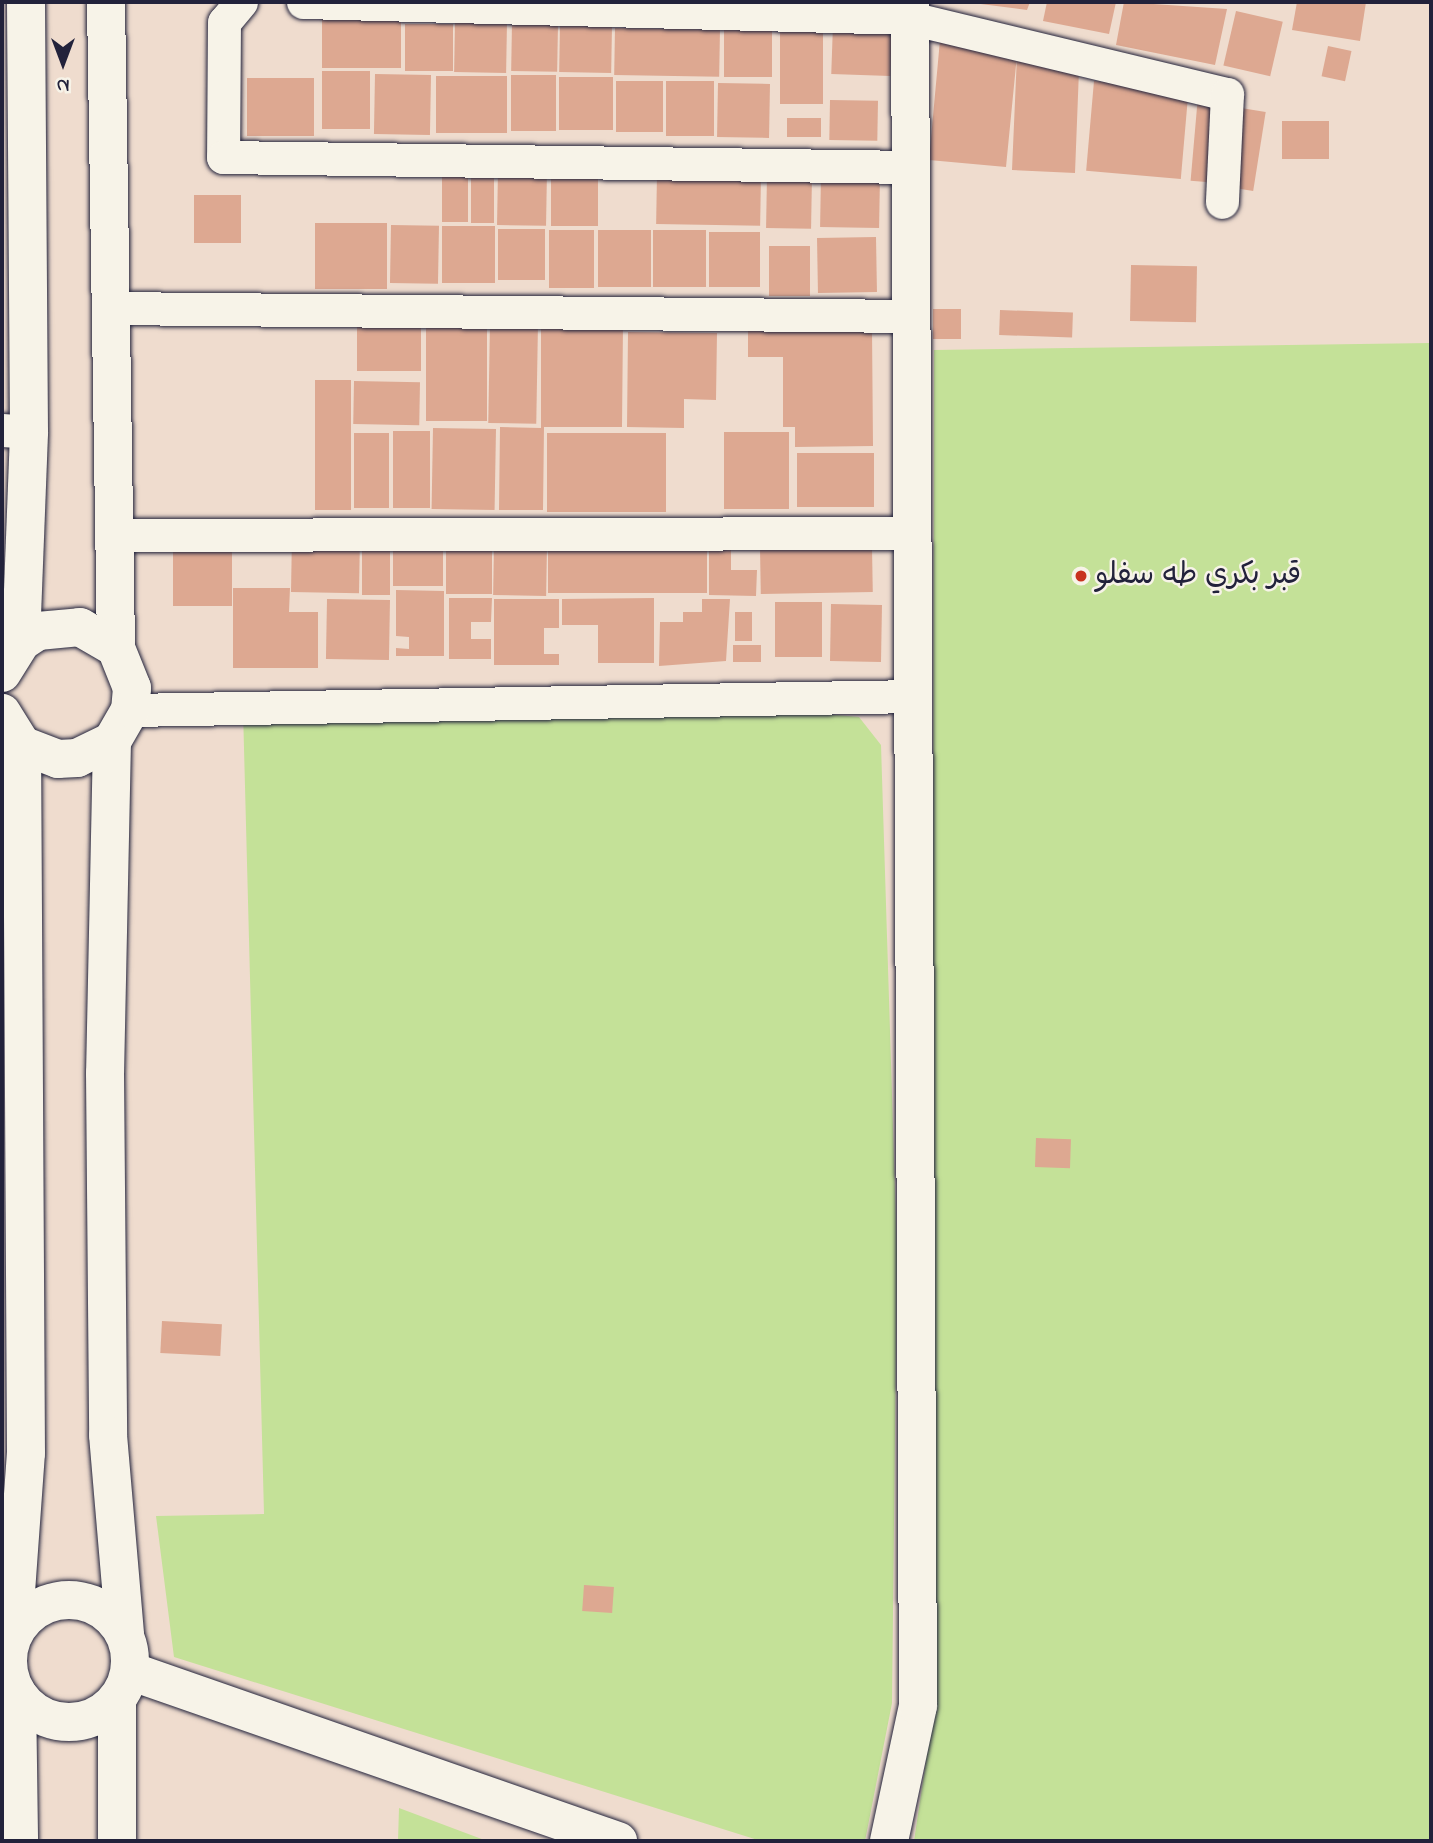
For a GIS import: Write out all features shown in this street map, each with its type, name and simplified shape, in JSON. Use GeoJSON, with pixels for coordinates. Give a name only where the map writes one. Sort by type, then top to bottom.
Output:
{"type":"FeatureCollection","features":[{"type":"Feature","properties":{"kind":"main road"},"geometry":{"type":"LineString","coordinates":[[11,658],[15,431],[13,107],[26,2]]}},
{"type":"Feature","properties":{"kind":"main road"},"geometry":{"type":"LineString","coordinates":[[106,2],[112,534],[116,648]]}},
{"type":"Feature","properties":{"kind":"main road"},"geometry":{"type":"LineString","coordinates":[[889,1841],[918,1706],[910,10]]}},
{"type":"Feature","properties":{"kind":"main road"},"geometry":{"type":"LineString","coordinates":[[11,658],[59,626],[80,627],[116,648],[128,667],[121,725],[105,1073],[108,1435],[125,1633],[117,1841]]}},
{"type":"Feature","properties":{"kind":"main road"},"geometry":{"type":"LineString","coordinates":[[2,713],[12,745],[26,1453],[8,1646],[17,1693],[19,1841]]}},
{"type":"Feature","properties":{"kind":"main road"},"geometry":{"type":"LineString","coordinates":[[12,745],[58,759],[77,758],[121,725]]}},
{"type":"Feature","properties":{"kind":"main road"},"geometry":{"type":"LineString","coordinates":[[8,1646],[40,1606],[78,1600],[113,1617],[125,1633]]}},
{"type":"Feature","properties":{"kind":"main road"},"geometry":{"type":"LineString","coordinates":[[17,1693],[31,1709],[71,1722],[124,1687]]}},
{"type":"Feature","properties":{"kind":"main road"},"geometry":{"type":"LineString","coordinates":[[124,1687],[610,1840]]}},
{"type":"Feature","properties":{"kind":"street"},"geometry":{"type":"LineString","coordinates":[[242,2],[224,22],[223,157],[911,167]]}},
{"type":"Feature","properties":{"kind":"street"},"geometry":{"type":"LineString","coordinates":[[303,2],[910,10],[1227,94],[1222,201]]}},
{"type":"Feature","properties":{"kind":"street"},"geometry":{"type":"LineString","coordinates":[[109,308],[912,316]]}},
{"type":"Feature","properties":{"kind":"street"},"geometry":{"type":"LineString","coordinates":[[112,534],[912,533]]}},
{"type":"Feature","properties":{"kind":"street"},"geometry":{"type":"LineString","coordinates":[[121,725],[913,696]]}},
{"type":"Feature","properties":{"kind":"green space"},"geometry":{"type":"Polygon","coordinates":[[[1431,343],[1431,1841],[914,1841],[926,1761],[932,1571],[934,350],[1431,343]]]}},
{"type":"Feature","properties":{"kind":"green space"},"geometry":{"type":"Polygon","coordinates":[[[243,710],[826,714],[859,717],[881,745],[897,1254],[892,1703],[865,1841],[761,1841],[174,1657],[156,1516],[264,1514],[243,710]]]}},
{"type":"Feature","properties":{"kind":"green space"},"geometry":{"type":"Polygon","coordinates":[[[399,1808],[487,1841],[398,1841],[399,1808]]]}},
{"type":"Feature","properties":{"kind":"building"},"geometry":{"type":"Polygon","coordinates":[[[965,2],[1030,2],[1027,10],[965,2]]]}},
{"type":"Feature","properties":{"kind":"building"},"geometry":{"type":"Polygon","coordinates":[[[1047,2],[1116,2],[1109,34],[1043,21],[1047,2]]]}},
{"type":"Feature","properties":{"kind":"building"},"geometry":{"type":"Polygon","coordinates":[[[1124,2],[1227,9],[1215,65],[1116,45],[1124,2]]]}},
{"type":"Feature","properties":{"kind":"building"},"geometry":{"type":"Polygon","coordinates":[[[1297,2],[1366,2],[1360,41],[1292,30],[1297,2]]]}},
{"type":"Feature","properties":{"kind":"building"},"geometry":{"type":"Polygon","coordinates":[[[1236,11],[1283,22],[1270,76],[1223,66],[1236,11]]]}},
{"type":"Feature","properties":{"kind":"building"},"geometry":{"type":"Polygon","coordinates":[[[322,19],[401,19],[401,68],[322,68],[322,19]]]}},
{"type":"Feature","properties":{"kind":"building"},"geometry":{"type":"Polygon","coordinates":[[[455,21],[507,22],[506,73],[454,72],[455,21]]]}},
{"type":"Feature","properties":{"kind":"building"},"geometry":{"type":"Polygon","coordinates":[[[512,23],[558,24],[557,72],[511,71],[512,23]]]}},
{"type":"Feature","properties":{"kind":"building"},"geometry":{"type":"Polygon","coordinates":[[[405,24],[453,24],[453,71],[405,71],[405,24]]]}},
{"type":"Feature","properties":{"kind":"building"},"geometry":{"type":"Polygon","coordinates":[[[833,24],[892,26],[890,76],[831,74],[833,24]]]}},
{"type":"Feature","properties":{"kind":"building"},"geometry":{"type":"Polygon","coordinates":[[[560,25],[612,26],[611,73],[559,72],[560,25]]]}},
{"type":"Feature","properties":{"kind":"building"},"geometry":{"type":"Polygon","coordinates":[[[615,28],[720,30],[719,77],[614,75],[615,28]]]}},
{"type":"Feature","properties":{"kind":"building"},"geometry":{"type":"Polygon","coordinates":[[[724,28],[772,28],[772,77],[724,77],[724,28]]]}},
{"type":"Feature","properties":{"kind":"building"},"geometry":{"type":"Polygon","coordinates":[[[780,31],[823,31],[823,104],[780,104],[780,31]]]}},
{"type":"Feature","properties":{"kind":"building"},"geometry":{"type":"Polygon","coordinates":[[[940,40],[1017,46],[1079,70],[1075,173],[1012,170],[1017,55],[1006,167],[929,160],[940,40]]]}},
{"type":"Feature","properties":{"kind":"building"},"geometry":{"type":"Polygon","coordinates":[[[1328,46],[1351,51],[1345,81],[1322,76],[1328,46]]]}},
{"type":"Feature","properties":{"kind":"building"},"geometry":{"type":"Polygon","coordinates":[[[322,71],[370,71],[370,129],[322,129],[322,71]]]}},
{"type":"Feature","properties":{"kind":"building"},"geometry":{"type":"Polygon","coordinates":[[[375,74],[431,75],[430,135],[374,134],[375,74]]]}},
{"type":"Feature","properties":{"kind":"building"},"geometry":{"type":"Polygon","coordinates":[[[511,75],[556,75],[556,131],[511,131],[511,75]]]}},
{"type":"Feature","properties":{"kind":"building"},"geometry":{"type":"Polygon","coordinates":[[[436,76],[507,76],[507,133],[436,133],[436,76]]]}},
{"type":"Feature","properties":{"kind":"building"},"geometry":{"type":"Polygon","coordinates":[[[559,77],[613,77],[613,130],[559,130],[559,77]]]}},
{"type":"Feature","properties":{"kind":"building"},"geometry":{"type":"Polygon","coordinates":[[[247,78],[314,78],[314,136],[247,136],[247,78]]]}},
{"type":"Feature","properties":{"kind":"building"},"geometry":{"type":"Polygon","coordinates":[[[616,81],[663,81],[663,132],[616,132],[616,81]]]}},
{"type":"Feature","properties":{"kind":"building"},"geometry":{"type":"Polygon","coordinates":[[[666,81],[714,81],[714,136],[666,136],[666,81]]]}},
{"type":"Feature","properties":{"kind":"building"},"geometry":{"type":"Polygon","coordinates":[[[1094,81],[1189,89],[1181,179],[1086,171],[1094,81]]]}},
{"type":"Feature","properties":{"kind":"building"},"geometry":{"type":"Polygon","coordinates":[[[718,83],[770,84],[769,138],[717,137],[718,83]]]}},
{"type":"Feature","properties":{"kind":"building"},"geometry":{"type":"Polygon","coordinates":[[[1198,96],[1223,98],[1215,183],[1191,181],[1198,96]]]}},
{"type":"Feature","properties":{"kind":"building"},"geometry":{"type":"Polygon","coordinates":[[[830,100],[878,101],[877,141],[829,140],[830,100]]]}},
{"type":"Feature","properties":{"kind":"building"},"geometry":{"type":"Polygon","coordinates":[[[1241,108],[1266,112],[1253,191],[1228,187],[1241,108]]]}},
{"type":"Feature","properties":{"kind":"building"},"geometry":{"type":"Polygon","coordinates":[[[787,118],[821,118],[821,137],[787,137],[787,118]]]}},
{"type":"Feature","properties":{"kind":"building"},"geometry":{"type":"Polygon","coordinates":[[[1282,121],[1329,121],[1329,159],[1282,159],[1282,121]]]}},
{"type":"Feature","properties":{"kind":"building"},"geometry":{"type":"Polygon","coordinates":[[[442,166],[468,166],[468,222],[442,222],[442,166]]]}},
{"type":"Feature","properties":{"kind":"building"},"geometry":{"type":"Polygon","coordinates":[[[471,169],[494,169],[494,223],[471,223],[471,169]]]}},
{"type":"Feature","properties":{"kind":"building"},"geometry":{"type":"Polygon","coordinates":[[[498,170],[547,171],[546,226],[497,225],[498,170]]]}},
{"type":"Feature","properties":{"kind":"building"},"geometry":{"type":"Polygon","coordinates":[[[551,171],[598,171],[598,226],[551,226],[551,171]]]}},
{"type":"Feature","properties":{"kind":"building"},"geometry":{"type":"Polygon","coordinates":[[[657,174],[761,176],[760,226],[656,224],[657,174]]]}},
{"type":"Feature","properties":{"kind":"building"},"geometry":{"type":"Polygon","coordinates":[[[767,175],[812,176],[811,229],[766,228],[767,175]]]}},
{"type":"Feature","properties":{"kind":"building"},"geometry":{"type":"Polygon","coordinates":[[[821,175],[880,176],[879,228],[820,227],[821,175]]]}},
{"type":"Feature","properties":{"kind":"building"},"geometry":{"type":"Polygon","coordinates":[[[194,195],[241,195],[241,243],[194,243],[194,195]]]}},
{"type":"Feature","properties":{"kind":"building"},"geometry":{"type":"Polygon","coordinates":[[[315,223],[387,223],[387,289],[315,289],[315,223]]]}},
{"type":"Feature","properties":{"kind":"building"},"geometry":{"type":"Polygon","coordinates":[[[391,225],[439,226],[438,284],[390,283],[391,225]]]}},
{"type":"Feature","properties":{"kind":"building"},"geometry":{"type":"Polygon","coordinates":[[[442,226],[495,226],[495,283],[442,283],[442,226]]]}},
{"type":"Feature","properties":{"kind":"building"},"geometry":{"type":"Polygon","coordinates":[[[498,229],[545,229],[545,280],[498,280],[498,229]]]}},
{"type":"Feature","properties":{"kind":"building"},"geometry":{"type":"Polygon","coordinates":[[[549,230],[594,230],[594,288],[549,288],[549,230]]]}},
{"type":"Feature","properties":{"kind":"building"},"geometry":{"type":"Polygon","coordinates":[[[598,230],[651,230],[651,287],[598,287],[598,230]]]}},
{"type":"Feature","properties":{"kind":"building"},"geometry":{"type":"Polygon","coordinates":[[[653,230],[706,230],[706,287],[653,287],[653,230]]]}},
{"type":"Feature","properties":{"kind":"building"},"geometry":{"type":"Polygon","coordinates":[[[709,232],[760,232],[760,287],[709,287],[709,232]]]}},
{"type":"Feature","properties":{"kind":"building"},"geometry":{"type":"Polygon","coordinates":[[[876,237],[877,292],[818,293],[817,238],[876,237]]]}},
{"type":"Feature","properties":{"kind":"building"},"geometry":{"type":"Polygon","coordinates":[[[769,246],[810,246],[810,296],[769,296],[769,246]]]}},
{"type":"Feature","properties":{"kind":"building"},"geometry":{"type":"Polygon","coordinates":[[[1131,265],[1197,266],[1196,322],[1130,321],[1131,265]]]}},
{"type":"Feature","properties":{"kind":"building"},"geometry":{"type":"Polygon","coordinates":[[[933,309],[961,309],[961,339],[933,339],[933,309]]]}},
{"type":"Feature","properties":{"kind":"building"},"geometry":{"type":"Polygon","coordinates":[[[1000,310],[1073,313],[1072,338],[999,335],[1000,310]]]}},
{"type":"Feature","properties":{"kind":"building"},"geometry":{"type":"Polygon","coordinates":[[[490,323],[538,324],[536,424],[488,423],[490,323]]]}},
{"type":"Feature","properties":{"kind":"building"},"geometry":{"type":"Polygon","coordinates":[[[541,323],[623,324],[622,427],[544,427],[543,510],[499,510],[500,427],[541,428],[541,323]]]}},
{"type":"Feature","properties":{"kind":"building"},"geometry":{"type":"Polygon","coordinates":[[[357,324],[421,324],[421,371],[357,371],[357,324]]]}},
{"type":"Feature","properties":{"kind":"building"},"geometry":{"type":"Polygon","coordinates":[[[426,325],[487,325],[487,421],[426,421],[426,325]]]}},
{"type":"Feature","properties":{"kind":"building"},"geometry":{"type":"Polygon","coordinates":[[[872,329],[873,446],[795,447],[795,427],[783,427],[783,357],[748,357],[748,330],[872,329]]]}},
{"type":"Feature","properties":{"kind":"building"},"geometry":{"type":"Polygon","coordinates":[[[628,332],[717,333],[716,400],[684,399],[684,428],[627,427],[628,332]]]}},
{"type":"Feature","properties":{"kind":"building"},"geometry":{"type":"Polygon","coordinates":[[[315,380],[351,380],[351,510],[315,510],[315,380]]]}},
{"type":"Feature","properties":{"kind":"building"},"geometry":{"type":"Polygon","coordinates":[[[354,381],[420,382],[419,425],[353,424],[354,381]]]}},
{"type":"Feature","properties":{"kind":"building"},"geometry":{"type":"Polygon","coordinates":[[[433,428],[496,429],[495,510],[432,509],[433,428]]]}},
{"type":"Feature","properties":{"kind":"building"},"geometry":{"type":"Polygon","coordinates":[[[393,431],[430,431],[430,508],[393,508],[393,431]]]}},
{"type":"Feature","properties":{"kind":"building"},"geometry":{"type":"Polygon","coordinates":[[[724,432],[789,432],[789,509],[724,509],[724,432]]]}},
{"type":"Feature","properties":{"kind":"building"},"geometry":{"type":"Polygon","coordinates":[[[354,433],[389,433],[389,508],[354,508],[354,433]]]}},
{"type":"Feature","properties":{"kind":"building"},"geometry":{"type":"Polygon","coordinates":[[[547,433],[666,433],[666,512],[547,512],[547,433]]]}},
{"type":"Feature","properties":{"kind":"building"},"geometry":{"type":"Polygon","coordinates":[[[797,453],[874,453],[874,507],[797,507],[797,453]]]}},
{"type":"Feature","properties":{"kind":"building"},"geometry":{"type":"Polygon","coordinates":[[[292,535],[360,536],[359,593],[291,592],[292,535]]]}},
{"type":"Feature","properties":{"kind":"building"},"geometry":{"type":"Polygon","coordinates":[[[548,540],[707,540],[707,593],[548,593],[548,540]]]}},
{"type":"Feature","properties":{"kind":"building"},"geometry":{"type":"Polygon","coordinates":[[[709,541],[731,541],[731,570],[757,570],[756,596],[709,595],[709,541]]]}},
{"type":"Feature","properties":{"kind":"building"},"geometry":{"type":"Polygon","coordinates":[[[362,542],[390,542],[390,595],[362,595],[362,542]]]}},
{"type":"Feature","properties":{"kind":"building"},"geometry":{"type":"Polygon","coordinates":[[[393,542],[443,542],[443,586],[393,586],[393,542]]]}},
{"type":"Feature","properties":{"kind":"building"},"geometry":{"type":"Polygon","coordinates":[[[446,544],[492,544],[492,594],[446,594],[446,544]]]}},
{"type":"Feature","properties":{"kind":"building"},"geometry":{"type":"Polygon","coordinates":[[[173,545],[232,545],[232,606],[173,606],[173,545]]]}},
{"type":"Feature","properties":{"kind":"building"},"geometry":{"type":"Polygon","coordinates":[[[494,545],[547,546],[546,596],[493,595],[494,545]]]}},
{"type":"Feature","properties":{"kind":"building"},"geometry":{"type":"Polygon","coordinates":[[[872,547],[873,592],[761,594],[760,549],[872,547]]]}},
{"type":"Feature","properties":{"kind":"building"},"geometry":{"type":"Polygon","coordinates":[[[233,588],[290,588],[289,612],[318,612],[318,668],[233,668],[233,588]]]}},
{"type":"Feature","properties":{"kind":"building"},"geometry":{"type":"Polygon","coordinates":[[[396,590],[444,591],[444,656],[396,656],[396,648],[409,649],[409,637],[396,636],[396,590]]]}},
{"type":"Feature","properties":{"kind":"building"},"geometry":{"type":"Polygon","coordinates":[[[449,598],[492,598],[491,622],[471,622],[471,639],[491,639],[491,659],[449,659],[449,598]]]}},
{"type":"Feature","properties":{"kind":"building"},"geometry":{"type":"Polygon","coordinates":[[[654,598],[654,663],[598,663],[598,625],[562,625],[562,599],[654,598]]]}},
{"type":"Feature","properties":{"kind":"building"},"geometry":{"type":"Polygon","coordinates":[[[327,599],[390,600],[389,660],[326,659],[327,599]]]}},
{"type":"Feature","properties":{"kind":"building"},"geometry":{"type":"Polygon","coordinates":[[[494,599],[559,599],[559,628],[544,628],[544,654],[559,654],[559,665],[494,665],[494,599]]]}},
{"type":"Feature","properties":{"kind":"building"},"geometry":{"type":"Polygon","coordinates":[[[702,599],[730,599],[726,661],[659,666],[660,622],[683,622],[683,612],[702,612],[702,599]]]}},
{"type":"Feature","properties":{"kind":"building"},"geometry":{"type":"Polygon","coordinates":[[[775,602],[822,602],[822,657],[775,657],[775,602]]]}},
{"type":"Feature","properties":{"kind":"building"},"geometry":{"type":"Polygon","coordinates":[[[831,604],[882,605],[881,662],[830,661],[831,604]]]}},
{"type":"Feature","properties":{"kind":"building"},"geometry":{"type":"Polygon","coordinates":[[[735,612],[752,612],[752,641],[735,641],[735,612]]]}},
{"type":"Feature","properties":{"kind":"building"},"geometry":{"type":"Polygon","coordinates":[[[733,645],[761,645],[761,662],[733,662],[733,645]]]}},
{"type":"Feature","properties":{"kind":"building"},"geometry":{"type":"Polygon","coordinates":[[[1036,1138],[1071,1139],[1070,1168],[1035,1167],[1036,1138]]]}},
{"type":"Feature","properties":{"kind":"building"},"geometry":{"type":"Polygon","coordinates":[[[162,1321],[222,1324],[220,1356],[160,1353],[162,1321]]]}},
{"type":"Feature","properties":{"kind":"building"},"geometry":{"type":"Polygon","coordinates":[[[584,1585],[614,1587],[612,1613],[582,1611],[584,1585]]]}},
{"type":"Feature","properties":{"kind":"place","name":"قبر بكري طه سفلو"},"geometry":{"type":"Point","coordinates":[1081,576]}}]}
